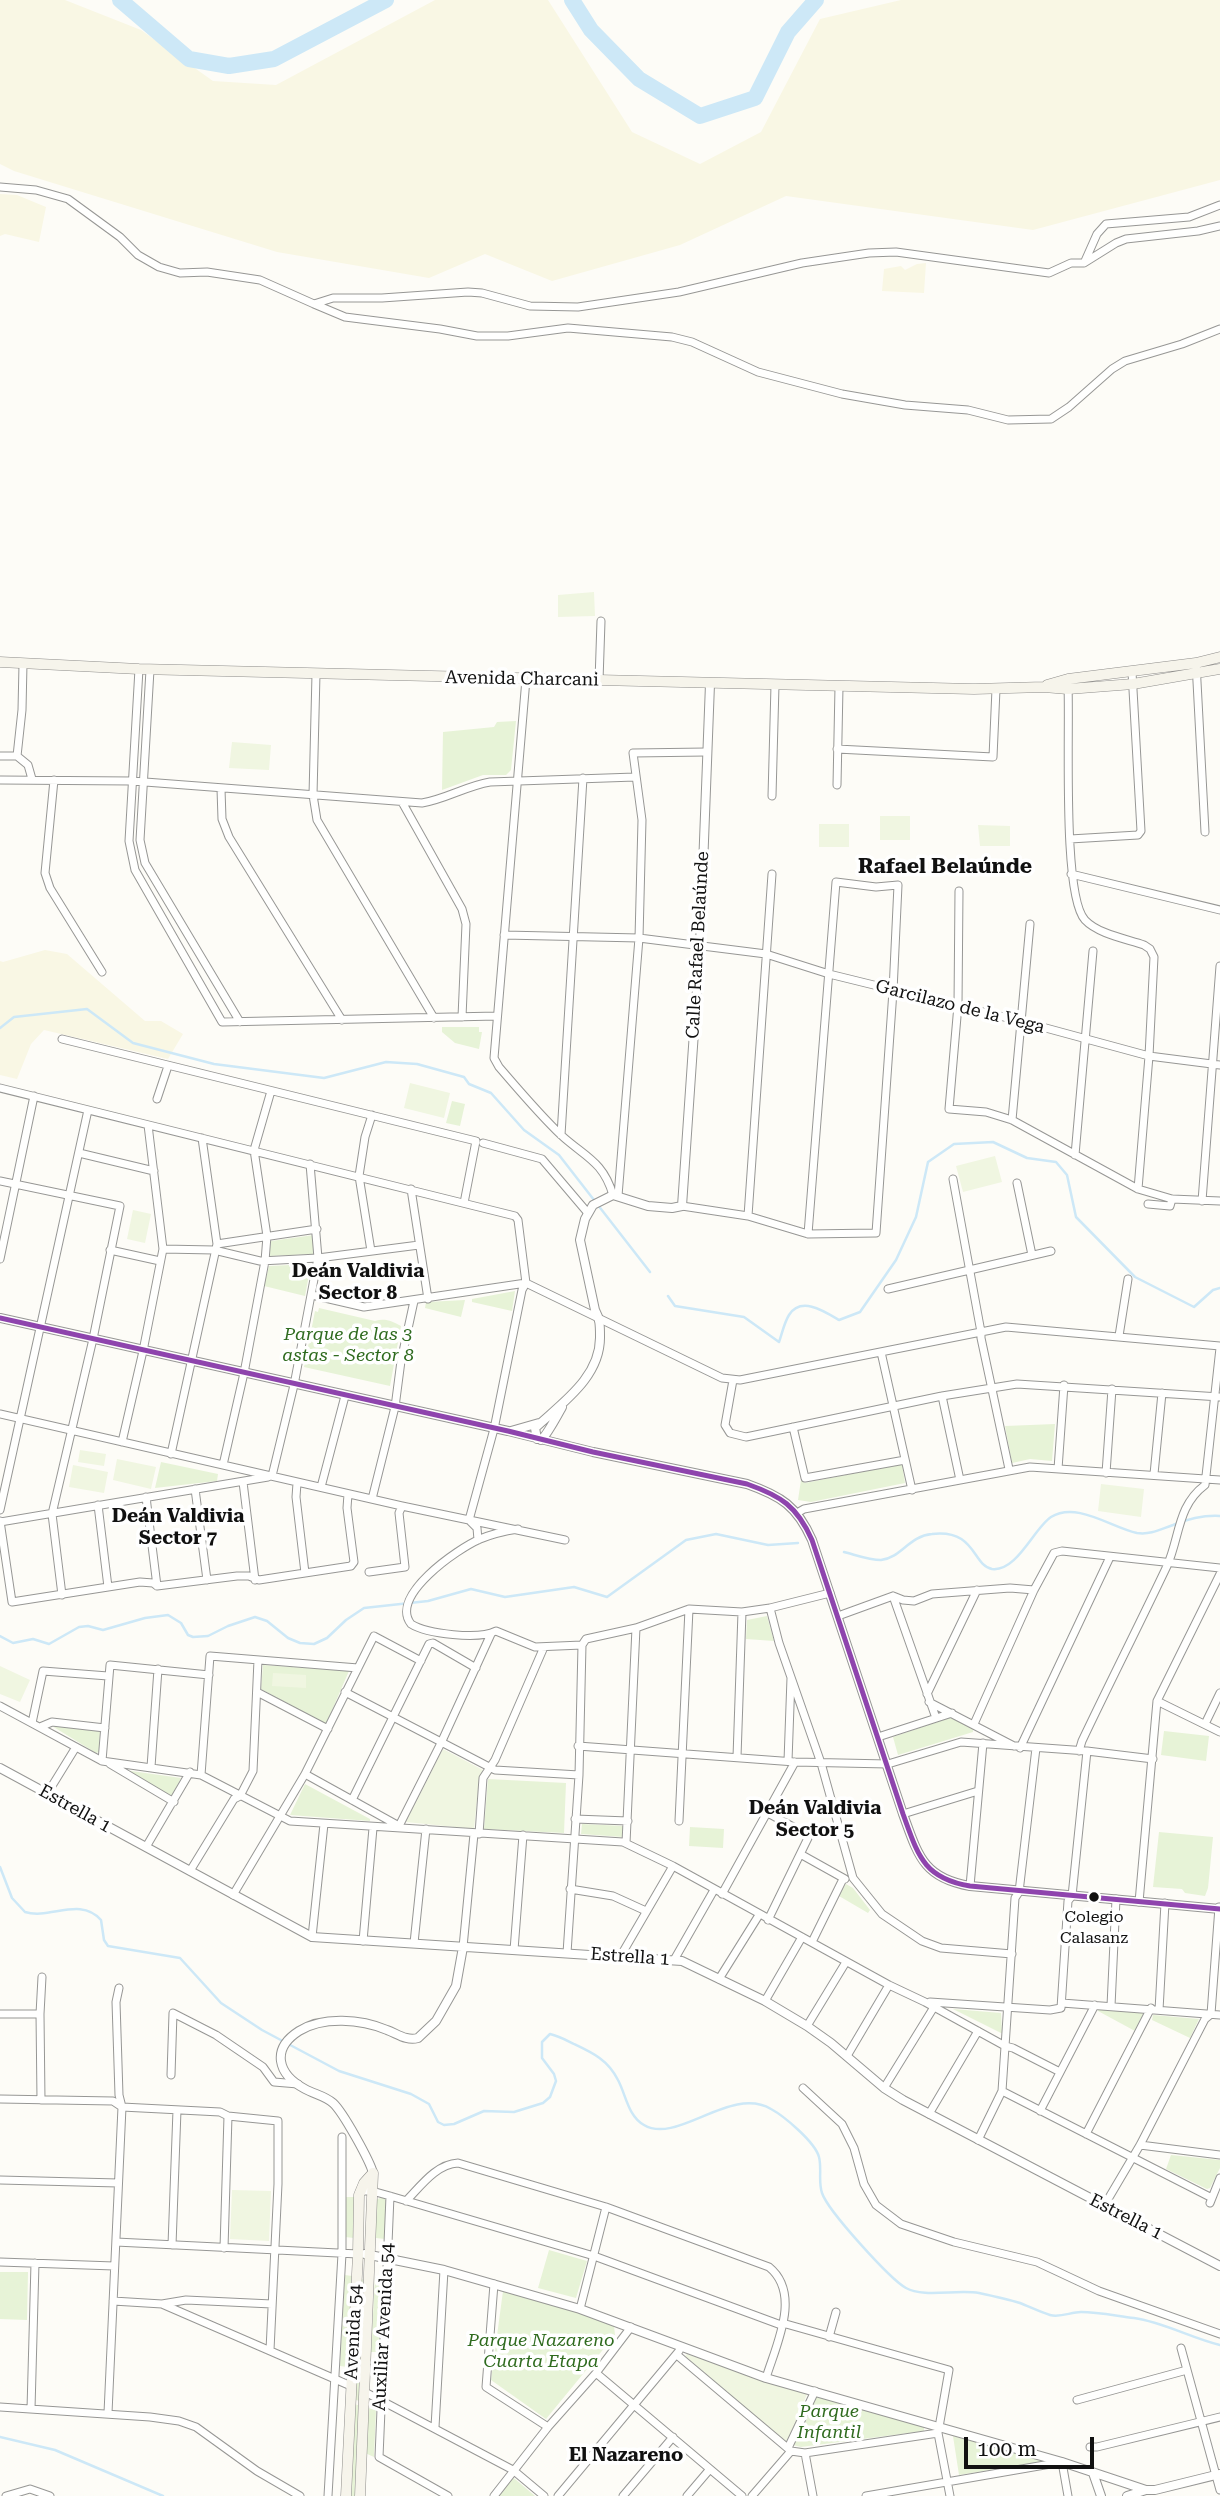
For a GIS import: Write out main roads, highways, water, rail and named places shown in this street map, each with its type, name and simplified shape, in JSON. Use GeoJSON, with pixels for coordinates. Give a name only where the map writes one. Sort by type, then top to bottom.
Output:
{"type":"FeatureCollection","features":[{"type":"Feature","properties":{"kind":"main road","name":"Avenida Charcani"},"geometry":{"type":"LineString","coordinates":[[0,662],[145,670],[996,689],[1068,684],[1220,657]]}},
{"type":"Feature","properties":{"kind":"main road","name":"Avenida Charcani"},"geometry":{"type":"LineString","coordinates":[[1068,684],[1133,684],[1220,669]]}},
{"type":"Feature","properties":{"kind":"main road","name":"Avenida 54"},"geometry":{"type":"LineString","coordinates":[[346,2496],[359,2195],[364,2183],[373,2173],[360,2496]]}},
{"type":"Feature","properties":{"kind":"waterway"},"geometry":{"type":"LineString","coordinates":[[120,0],[189,59],[229,66],[274,59],[386,0]]}},
{"type":"Feature","properties":{"kind":"waterway"},"geometry":{"type":"LineString","coordinates":[[572,0],[591,30],[639,79],[700,116],[755,98],[788,32],[816,0]]}},
{"type":"Feature","properties":{"kind":"waterway"},"geometry":{"type":"LineString","coordinates":[[0,1028],[14,1017],[87,1009],[133,1043],[214,1064],[324,1078],[386,1062],[417,1064],[464,1077],[469,1084],[491,1093],[524,1130],[559,1155],[650,1272]]}},
{"type":"Feature","properties":{"kind":"waterway"},"geometry":{"type":"LineString","coordinates":[[668,1296],[675,1306],[744,1317],[779,1342],[789,1315],[800,1306],[813,1307],[839,1320],[860,1312],[896,1260],[916,1217],[928,1162],[954,1144],[993,1142],[1027,1158],[1056,1162],[1067,1175],[1076,1217],[1135,1277],[1194,1307],[1213,1290],[1220,1288]]}},
{"type":"Feature","properties":{"kind":"waterway"},"geometry":{"type":"LineString","coordinates":[[844,1552],[881,1560],[924,1536],[946,1534],[965,1542],[980,1561],[992,1569],[1009,1564],[1051,1517],[1061,1513],[1083,1514],[1137,1533],[1156,1531],[1196,1518],[1220,1516]]}},
{"type":"Feature","properties":{"kind":"waterway"},"geometry":{"type":"LineString","coordinates":[[0,1636],[13,1643],[33,1639],[49,1644],[79,1627],[88,1626],[103,1630],[145,1618],[168,1615],[181,1623],[188,1635],[208,1636],[255,1617],[267,1621],[288,1638],[300,1643],[314,1644],[327,1638],[364,1608],[428,1601],[471,1589],[505,1597],[574,1587],[607,1597],[686,1540],[716,1534],[768,1545],[798,1543]]}},
{"type":"Feature","properties":{"kind":"waterway"},"geometry":{"type":"LineString","coordinates":[[0,1867],[12,1898],[25,1912],[35,1914],[74,1909],[93,1913],[101,1920],[104,1940],[108,1946],[180,1958],[221,2003],[262,2030],[339,2071],[411,2094],[429,2104],[438,2122],[444,2125],[454,2124],[484,2111],[514,2112],[543,2103],[550,2097],[556,2081],[542,2058],[542,2042],[550,2034],[605,2062],[618,2080],[634,2116],[644,2125],[657,2129],[672,2128],[739,2104],[755,2104],[777,2112],[798,2130],[816,2151],[820,2162],[822,2193],[835,2214],[874,2259],[906,2288],[931,2293],[979,2293],[1020,2303],[1054,2316],[1087,2312],[1134,2318],[1220,2345]]}},
{"type":"Feature","properties":{"kind":"waterway"},"geometry":{"type":"LineString","coordinates":[[0,2437],[55,2450],[163,2496]]}},
{"type":"Feature","properties":{"kind":"place","name":"Colegio Calasanz"},"geometry":{"type":"Point","coordinates":[1094,1897]}},
{"type":"Feature","properties":{"kind":"district","name":"Rafael Belaúnde"},"geometry":{"type":"Point","coordinates":[945,867]}},
{"type":"Feature","properties":{"kind":"district","name":"Deán Valdivia Sector 8"},"geometry":{"type":"Point","coordinates":[358,1282]}},
{"type":"Feature","properties":{"kind":"district","name":"Deán Valdivia Sector 7"},"geometry":{"type":"Point","coordinates":[178,1527]}},
{"type":"Feature","properties":{"kind":"district","name":"Deán Valdivia Sector 5"},"geometry":{"type":"Point","coordinates":[815,1819]}},
{"type":"Feature","properties":{"kind":"district","name":"El Nazareno"},"geometry":{"type":"Point","coordinates":[626,2455]}},
{"type":"Feature","properties":{"kind":"park label","name":"Parque de las 3 astas - Sector 8"},"geometry":{"type":"Point","coordinates":[348,1345]}},
{"type":"Feature","properties":{"kind":"park label","name":"Parque Nazareno Cuarta Etapa"},"geometry":{"type":"Point","coordinates":[541,2351]}},
{"type":"Feature","properties":{"kind":"park label","name":"Parque Infantil"},"geometry":{"type":"Point","coordinates":[829,2422]}}]}
